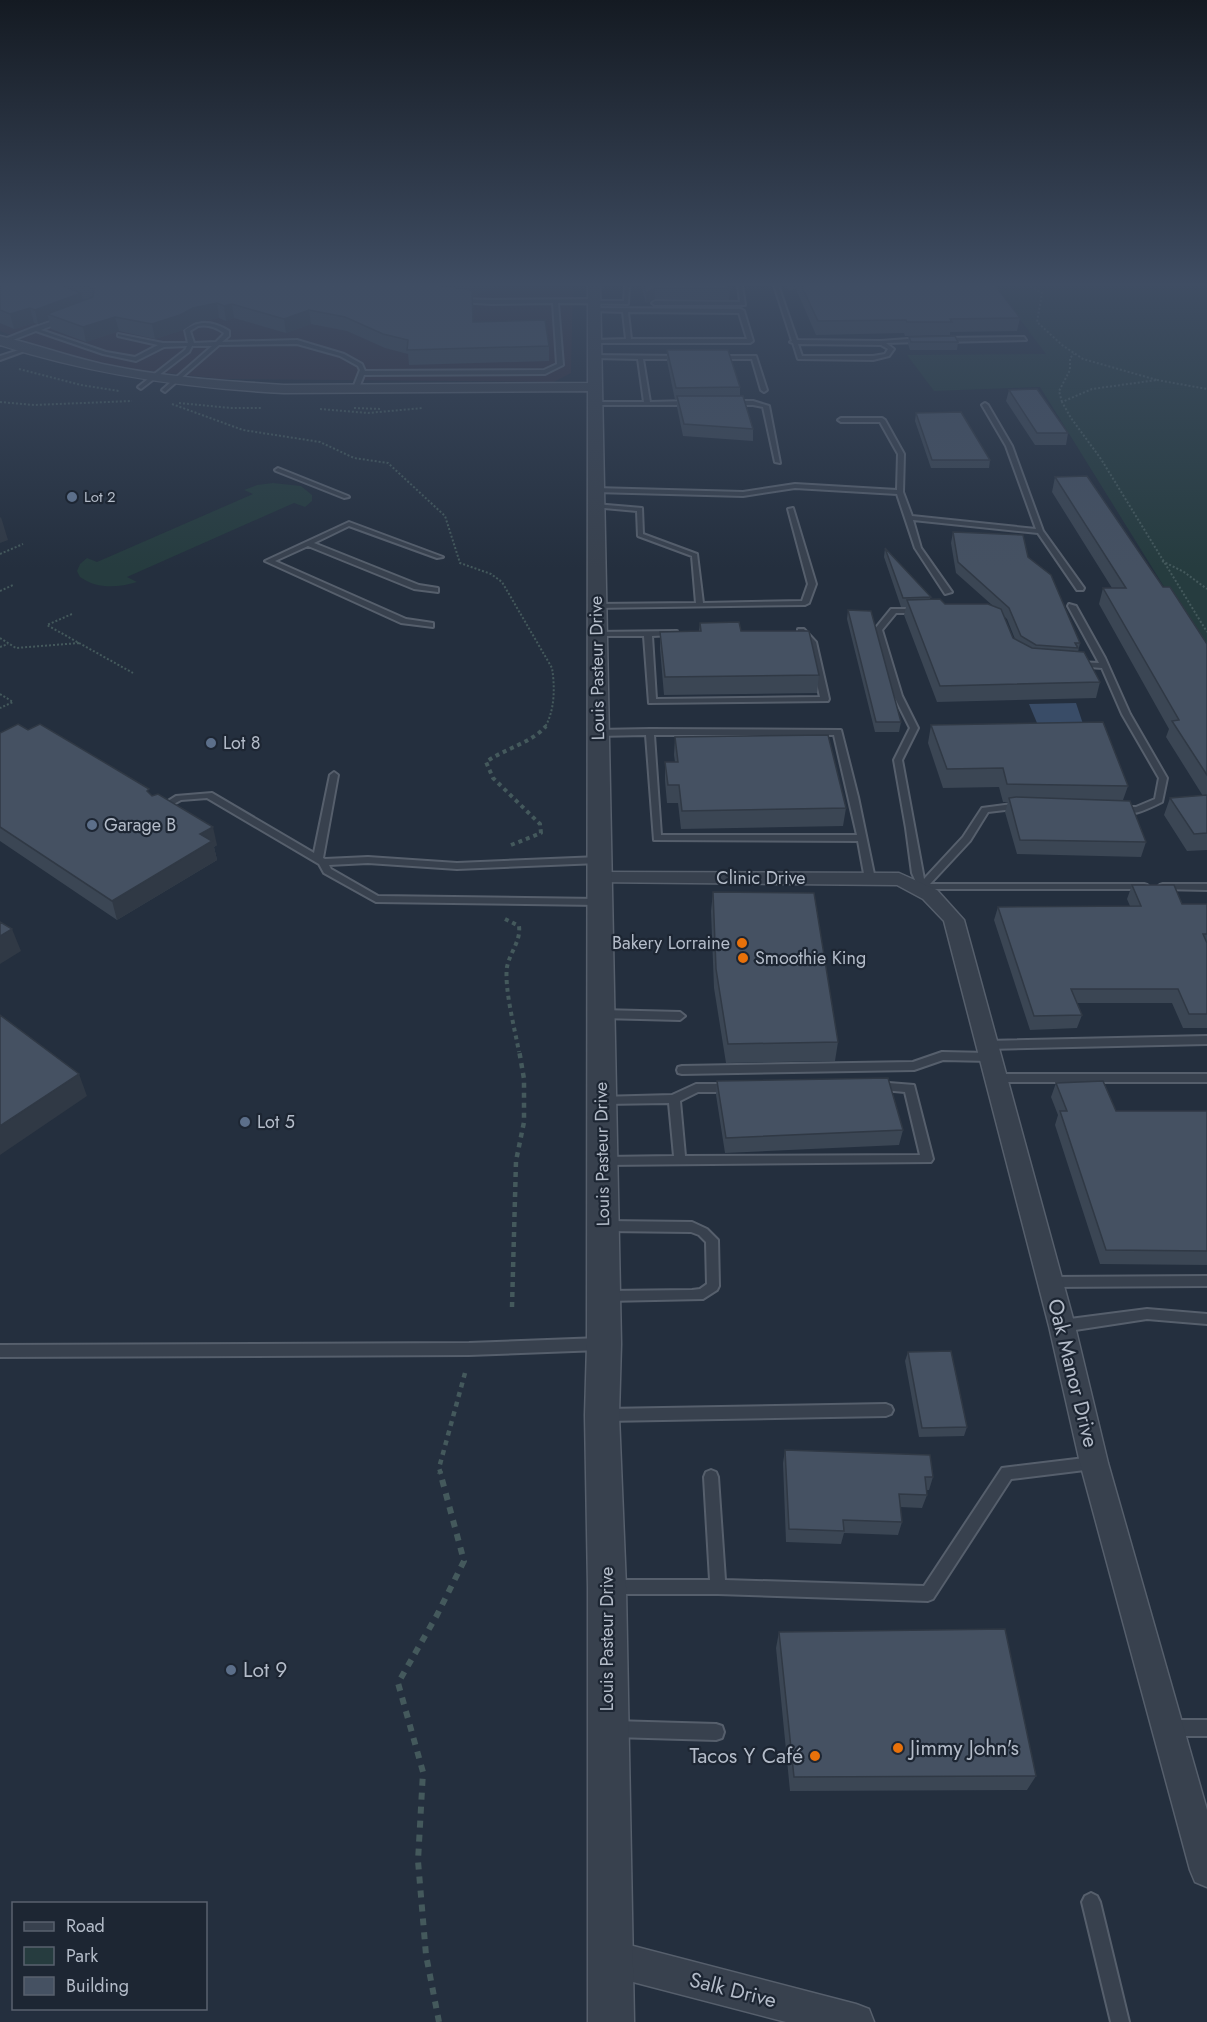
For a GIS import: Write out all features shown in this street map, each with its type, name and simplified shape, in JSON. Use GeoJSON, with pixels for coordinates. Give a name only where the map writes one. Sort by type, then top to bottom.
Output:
{"type":"FeatureCollection","features":[{"type":"Feature","properties":{"kind":"street"},"geometry":{"type":"LineString","coordinates":[[93,379],[141,387],[356,388],[594,396]]}},
{"type":"Feature","properties":{"kind":"street"},"geometry":{"type":"LineString","coordinates":[[158,379],[171,386],[278,398],[594,396]]}},
{"type":"Feature","properties":{"kind":"street","name":"Louis Pasteur Drive"},"geometry":{"type":"LineString","coordinates":[[594,379],[604,1344],[602,1415],[607,1587],[611,2022]]}},
{"type":"Feature","properties":{"kind":"street","name":"Clinic Drive"},"geometry":{"type":"LineString","coordinates":[[599,880],[898,879],[922,887]]}},
{"type":"Feature","properties":{"kind":"street","name":"Oak Manor Drive"},"geometry":{"type":"LineString","coordinates":[[922,887],[939,900],[954,920],[1062,1326],[1094,1463],[1207,1870]]}},
{"type":"Feature","properties":{"kind":"street","name":"Salk Drive"},"geometry":{"type":"LineString","coordinates":[[610,1958],[856,2022]]}},
{"type":"Feature","properties":{"kind":"lane"},"geometry":{"type":"LineString","coordinates":[[141,387],[153,379]]}},
{"type":"Feature","properties":{"kind":"lane"},"geometry":{"type":"LineString","coordinates":[[171,386],[178,379]]}},
{"type":"Feature","properties":{"kind":"lane"},"geometry":{"type":"LineString","coordinates":[[356,388],[359,379]]}},
{"type":"Feature","properties":{"kind":"lane"},"geometry":{"type":"LineString","coordinates":[[643,379],[647,403]]}},
{"type":"Feature","properties":{"kind":"lane"},"geometry":{"type":"LineString","coordinates":[[761,379],[764,390]]}},
{"type":"Feature","properties":{"kind":"lane"},"geometry":{"type":"LineString","coordinates":[[594,396],[647,403],[696,403]]}},
{"type":"Feature","properties":{"kind":"lane"},"geometry":{"type":"LineString","coordinates":[[719,403],[753,403],[766,406],[778,462]]}},
{"type":"Feature","properties":{"kind":"lane"},"geometry":{"type":"LineString","coordinates":[[985,405],[1009,446],[1040,531],[1080,588]]}},
{"type":"Feature","properties":{"kind":"lane"},"geometry":{"type":"LineString","coordinates":[[842,420],[882,420],[901,454],[900,492],[918,548],[948,592]]}},
{"type":"Feature","properties":{"kind":"lane"},"geometry":{"type":"LineString","coordinates":[[278,470],[346,497]]}},
{"type":"Feature","properties":{"kind":"lane"},"geometry":{"type":"LineString","coordinates":[[595,498],[744,495],[795,486],[900,492]]}},
{"type":"Feature","properties":{"kind":"lane"},"geometry":{"type":"LineString","coordinates":[[595,498],[640,509],[640,535],[695,555],[700,605]]}},
{"type":"Feature","properties":{"kind":"lane"},"geometry":{"type":"LineString","coordinates":[[596,620],[700,605],[805,603],[812,584],[791,509]]}},
{"type":"Feature","properties":{"kind":"lane"},"geometry":{"type":"LineString","coordinates":[[909,518],[1040,531]]}},
{"type":"Feature","properties":{"kind":"lane"},"geometry":{"type":"LineString","coordinates":[[430,625],[404,621],[269,561],[349,524],[439,557]]}},
{"type":"Feature","properties":{"kind":"lane"},"geometry":{"type":"LineString","coordinates":[[308,543],[417,587],[435,590]]}},
{"type":"Feature","properties":{"kind":"lane"},"geometry":{"type":"LineString","coordinates":[[1072,606],[1104,666],[1125,714],[1163,778],[1159,800],[1137,810],[1115,809]]}},
{"type":"Feature","properties":{"kind":"lane"},"geometry":{"type":"LineString","coordinates":[[922,887],[917,873],[898,760],[914,728],[898,696],[878,630],[894,611],[928,611]]}},
{"type":"Feature","properties":{"kind":"lane"},"geometry":{"type":"LineString","coordinates":[[596,620],[648,633],[684,633]]}},
{"type":"Feature","properties":{"kind":"lane"},"geometry":{"type":"LineString","coordinates":[[648,633],[652,701],[825,699],[812,642],[802,631],[790,631]]}},
{"type":"Feature","properties":{"kind":"lane"},"geometry":{"type":"LineString","coordinates":[[1062,663],[1104,666]]}},
{"type":"Feature","properties":{"kind":"lane"},"geometry":{"type":"LineString","coordinates":[[650,732],[657,838],[862,838]]}},
{"type":"Feature","properties":{"kind":"lane"},"geometry":{"type":"LineString","coordinates":[[597,733],[838,732],[870,879]]}},
{"type":"Feature","properties":{"kind":"lane"},"geometry":{"type":"LineString","coordinates":[[334,775],[321,860],[327,871],[376,899],[599,880]]}},
{"type":"Feature","properties":{"kind":"lane"},"geometry":{"type":"LineString","coordinates":[[158,810],[179,798],[209,795],[321,860],[368,860],[457,866],[599,880]]}},
{"type":"Feature","properties":{"kind":"lane"},"geometry":{"type":"LineString","coordinates":[[922,887],[967,839],[985,810],[1012,806],[1035,807]]}},
{"type":"Feature","properties":{"kind":"lane"},"geometry":{"type":"LineString","coordinates":[[922,887],[1207,887]]}},
{"type":"Feature","properties":{"kind":"lane"},"geometry":{"type":"LineString","coordinates":[[600,1014],[680,1016]]}},
{"type":"Feature","properties":{"kind":"lane"},"geometry":{"type":"LineString","coordinates":[[991,1060],[1207,1040]]}},
{"type":"Feature","properties":{"kind":"lane"},"geometry":{"type":"LineString","coordinates":[[682,1070],[914,1066],[942,1056],[1207,1078]]}},
{"type":"Feature","properties":{"kind":"lane"},"geometry":{"type":"LineString","coordinates":[[602,1161],[927,1159],[910,1088],[858,1086]]}},
{"type":"Feature","properties":{"kind":"lane"},"geometry":{"type":"LineString","coordinates":[[601,1100],[674,1099],[696,1088],[743,1088]]}},
{"type":"Feature","properties":{"kind":"lane"},"geometry":{"type":"LineString","coordinates":[[674,1099],[680,1161]]}},
{"type":"Feature","properties":{"kind":"lane"},"geometry":{"type":"LineString","coordinates":[[603,1226],[692,1227],[703,1232],[712,1240],[713,1286],[703,1294],[692,1295],[603,1296]]}},
{"type":"Feature","properties":{"kind":"lane"},"geometry":{"type":"LineString","coordinates":[[1050,1282],[1207,1281]]}},
{"type":"Feature","properties":{"kind":"lane"},"geometry":{"type":"LineString","coordinates":[[1062,1326],[1147,1314],[1207,1318]]}},
{"type":"Feature","properties":{"kind":"lane"},"geometry":{"type":"LineString","coordinates":[[0,1351],[469,1349],[604,1344]]}},
{"type":"Feature","properties":{"kind":"lane"},"geometry":{"type":"LineString","coordinates":[[602,1415],[886,1410]]}},
{"type":"Feature","properties":{"kind":"lane"},"geometry":{"type":"LineString","coordinates":[[607,1587],[718,1587],[928,1594],[1007,1473],[1094,1463]]}},
{"type":"Feature","properties":{"kind":"lane"},"geometry":{"type":"LineString","coordinates":[[711,1477],[718,1587]]}},
{"type":"Feature","properties":{"kind":"lane"},"geometry":{"type":"LineString","coordinates":[[608,1728],[716,1732]]}},
{"type":"Feature","properties":{"kind":"lane"},"geometry":{"type":"LineString","coordinates":[[1169,1728],[1207,1728]]}},
{"type":"Feature","properties":{"kind":"lane"},"geometry":{"type":"LineString","coordinates":[[1091,1902],[1120,2022]]}},
{"type":"Feature","properties":{"kind":"path"},"geometry":{"type":"LineString","coordinates":[[1065,379],[1059,391],[1070,420],[1099,456],[1207,632]]}},
{"type":"Feature","properties":{"kind":"path"},"geometry":{"type":"LineString","coordinates":[[1062,402],[1092,389],[1157,380],[1207,389]]}},
{"type":"Feature","properties":{"kind":"path"},"geometry":{"type":"LineString","coordinates":[[0,554],[23,544]]}},
{"type":"Feature","properties":{"kind":"path"},"geometry":{"type":"LineString","coordinates":[[1162,561],[1184,572],[1207,589]]}},
{"type":"Feature","properties":{"kind":"path"},"geometry":{"type":"LineString","coordinates":[[0,591],[13,585]]}},
{"type":"Feature","properties":{"kind":"path"},"geometry":{"type":"LineString","coordinates":[[72,614],[47,625],[133,673]]}},
{"type":"Feature","properties":{"kind":"path"},"geometry":{"type":"LineString","coordinates":[[0,638],[16,648],[79,643]]}},
{"type":"Feature","properties":{"kind":"path"},"geometry":{"type":"LineString","coordinates":[[0,647],[8,643]]}},
{"type":"Feature","properties":{"kind":"path"},"geometry":{"type":"LineString","coordinates":[[0,694],[13,702],[0,708]]}},
{"type":"Feature","properties":{"kind":"path"},"geometry":{"type":"LineString","coordinates":[[499,911],[504,919],[519,926],[520,934],[507,967],[510,1004],[524,1079],[524,1122],[516,1161],[512,1307]]}},
{"type":"Feature","properties":{"kind":"path"},"geometry":{"type":"LineString","coordinates":[[440,2022],[426,1955],[418,1861],[423,1772],[398,1683],[437,1615],[464,1561],[439,1468],[465,1373]]}},
{"type":"Feature","properties":{"kind":"shaded area"},"geometry":{"type":"Polygon","coordinates":[[[260,379],[559,379],[554,382],[260,379]]]}},
{"type":"Feature","properties":{"kind":"green space"},"geometry":{"type":"Polygon","coordinates":[[[925,379],[1207,379],[1207,656],[1040,387],[934,391],[925,379]]]}},
{"type":"Feature","properties":{"kind":"green space"},"geometry":{"type":"Polygon","coordinates":[[[273,483],[301,486],[312,495],[312,501],[305,507],[294,503],[127,577],[137,582],[115,586],[93,584],[80,577],[77,571],[80,564],[87,558],[97,562],[253,494],[244,490],[257,485],[273,483]]]}},
{"type":"Feature","properties":{"kind":"water"},"geometry":{"type":"Polygon","coordinates":[[[1076,703],[1085,730],[1040,730],[1029,704],[1076,703]]]}},
{"type":"Feature","properties":{"kind":"building"},"geometry":{"type":"Polygon","coordinates":[[[674,379],[738,379],[740,387],[676,388],[674,379]]]}},
{"type":"Feature","properties":{"kind":"building"},"geometry":{"type":"Polygon","coordinates":[[[1037,389],[1068,433],[1037,433],[1009,390],[1037,389]]]}},
{"type":"Feature","properties":{"kind":"building"},"geometry":{"type":"Polygon","coordinates":[[[677,396],[743,396],[753,429],[684,424],[677,396]]]}},
{"type":"Feature","properties":{"kind":"building"},"geometry":{"type":"Polygon","coordinates":[[[961,412],[990,460],[932,460],[916,413],[961,412]]]}},
{"type":"Feature","properties":{"kind":"building"},"geometry":{"type":"Polygon","coordinates":[[[1087,476],[1163,587],[1170,587],[1207,644],[1207,775],[1172,721],[1179,720],[1103,588],[1126,588],[1055,477],[1087,476]]]}},
{"type":"Feature","properties":{"kind":"building"},"geometry":{"type":"Polygon","coordinates":[[[953,532],[1023,535],[1028,557],[1051,575],[1080,643],[1075,643],[1078,648],[1036,645],[1021,636],[1009,608],[958,562],[953,532]]]}},
{"type":"Feature","properties":{"kind":"building"},"geometry":{"type":"Polygon","coordinates":[[[885,548],[931,597],[903,598],[885,548]]]}},
{"type":"Feature","properties":{"kind":"building"},"geometry":{"type":"Polygon","coordinates":[[[940,599],[945,604],[988,604],[1001,609],[1013,638],[1032,648],[1084,652],[1100,682],[940,686],[907,600],[940,599]]]}},
{"type":"Feature","properties":{"kind":"building"},"geometry":{"type":"Polygon","coordinates":[[[848,610],[871,611],[901,722],[876,722],[848,610]]]}},
{"type":"Feature","properties":{"kind":"building"},"geometry":{"type":"Polygon","coordinates":[[[739,622],[741,631],[809,631],[819,675],[665,677],[660,632],[701,631],[700,623],[739,622]]]}},
{"type":"Feature","properties":{"kind":"building"},"geometry":{"type":"Polygon","coordinates":[[[1103,722],[1128,786],[1007,784],[1003,768],[947,769],[931,725],[1103,722]]]}},
{"type":"Feature","properties":{"kind":"building","name":"Garage B"},"geometry":{"type":"Polygon","coordinates":[[[18,724],[28,730],[40,724],[149,789],[147,791],[152,796],[158,794],[213,827],[200,834],[212,841],[112,901],[0,827],[0,733],[18,724]]]}},
{"type":"Feature","properties":{"kind":"building"},"geometry":{"type":"Polygon","coordinates":[[[828,735],[846,808],[682,811],[679,785],[668,785],[665,762],[678,762],[675,737],[828,735]]]}},
{"type":"Feature","properties":{"kind":"building"},"geometry":{"type":"Polygon","coordinates":[[[1207,795],[1207,833],[1194,834],[1170,798],[1207,795]]]}},
{"type":"Feature","properties":{"kind":"building"},"geometry":{"type":"Polygon","coordinates":[[[1009,798],[1130,801],[1146,842],[1020,840],[1009,798]]]}},
{"type":"Feature","properties":{"kind":"building"},"geometry":{"type":"Polygon","coordinates":[[[1132,885],[1174,885],[1182,904],[1207,904],[1207,934],[1203,934],[1207,943],[1207,1014],[1189,1014],[1178,989],[1071,989],[1082,1015],[1034,1016],[998,907],[1141,906],[1132,885]]]}},
{"type":"Feature","properties":{"kind":"building"},"geometry":{"type":"Polygon","coordinates":[[[713,892],[814,893],[838,1042],[728,1044],[716,969],[713,892]]]}},
{"type":"Feature","properties":{"kind":"building"},"geometry":{"type":"Polygon","coordinates":[[[0,922],[12,929],[0,936],[0,922]]]}},
{"type":"Feature","properties":{"kind":"building"},"geometry":{"type":"Polygon","coordinates":[[[0,1015],[79,1074],[0,1126],[0,1015]]]}},
{"type":"Feature","properties":{"kind":"building"},"geometry":{"type":"Polygon","coordinates":[[[888,1078],[903,1130],[726,1138],[717,1081],[888,1078]]]}},
{"type":"Feature","properties":{"kind":"building"},"geometry":{"type":"Polygon","coordinates":[[[1103,1081],[1116,1111],[1207,1111],[1207,1251],[1106,1250],[1060,1111],[1067,1111],[1056,1083],[1103,1081]]]}},
{"type":"Feature","properties":{"kind":"building"},"geometry":{"type":"Polygon","coordinates":[[[951,1351],[967,1427],[922,1428],[908,1352],[951,1351]]]}},
{"type":"Feature","properties":{"kind":"building"},"geometry":{"type":"Polygon","coordinates":[[[785,1450],[930,1455],[933,1477],[925,1477],[927,1495],[899,1494],[902,1522],[843,1520],[844,1531],[789,1529],[785,1450]]]}},
{"type":"Feature","properties":{"kind":"building"},"geometry":{"type":"Polygon","coordinates":[[[1005,1629],[1036,1776],[794,1777],[779,1632],[1005,1629]]]}},
{"type":"Feature","properties":{"kind":"place","name":"Lot 2"},"geometry":{"type":"Point","coordinates":[72,497]}},
{"type":"Feature","properties":{"kind":"place","name":"Lot 8"},"geometry":{"type":"Point","coordinates":[211,743]}},
{"type":"Feature","properties":{"kind":"place","name":"Garage B"},"geometry":{"type":"Point","coordinates":[92,825]}},
{"type":"Feature","properties":{"kind":"place","name":"Bakery Lorraine"},"geometry":{"type":"Point","coordinates":[742,943]}},
{"type":"Feature","properties":{"kind":"place","name":"Smoothie King"},"geometry":{"type":"Point","coordinates":[743,958]}},
{"type":"Feature","properties":{"kind":"place","name":"Lot 5"},"geometry":{"type":"Point","coordinates":[245,1122]}},
{"type":"Feature","properties":{"kind":"place","name":"Lot 9"},"geometry":{"type":"Point","coordinates":[231,1670]}},
{"type":"Feature","properties":{"kind":"place","name":"Jimmy John's"},"geometry":{"type":"Point","coordinates":[898,1748]}},
{"type":"Feature","properties":{"kind":"place","name":"Tacos Y Café"},"geometry":{"type":"Point","coordinates":[815,1756]}}]}
